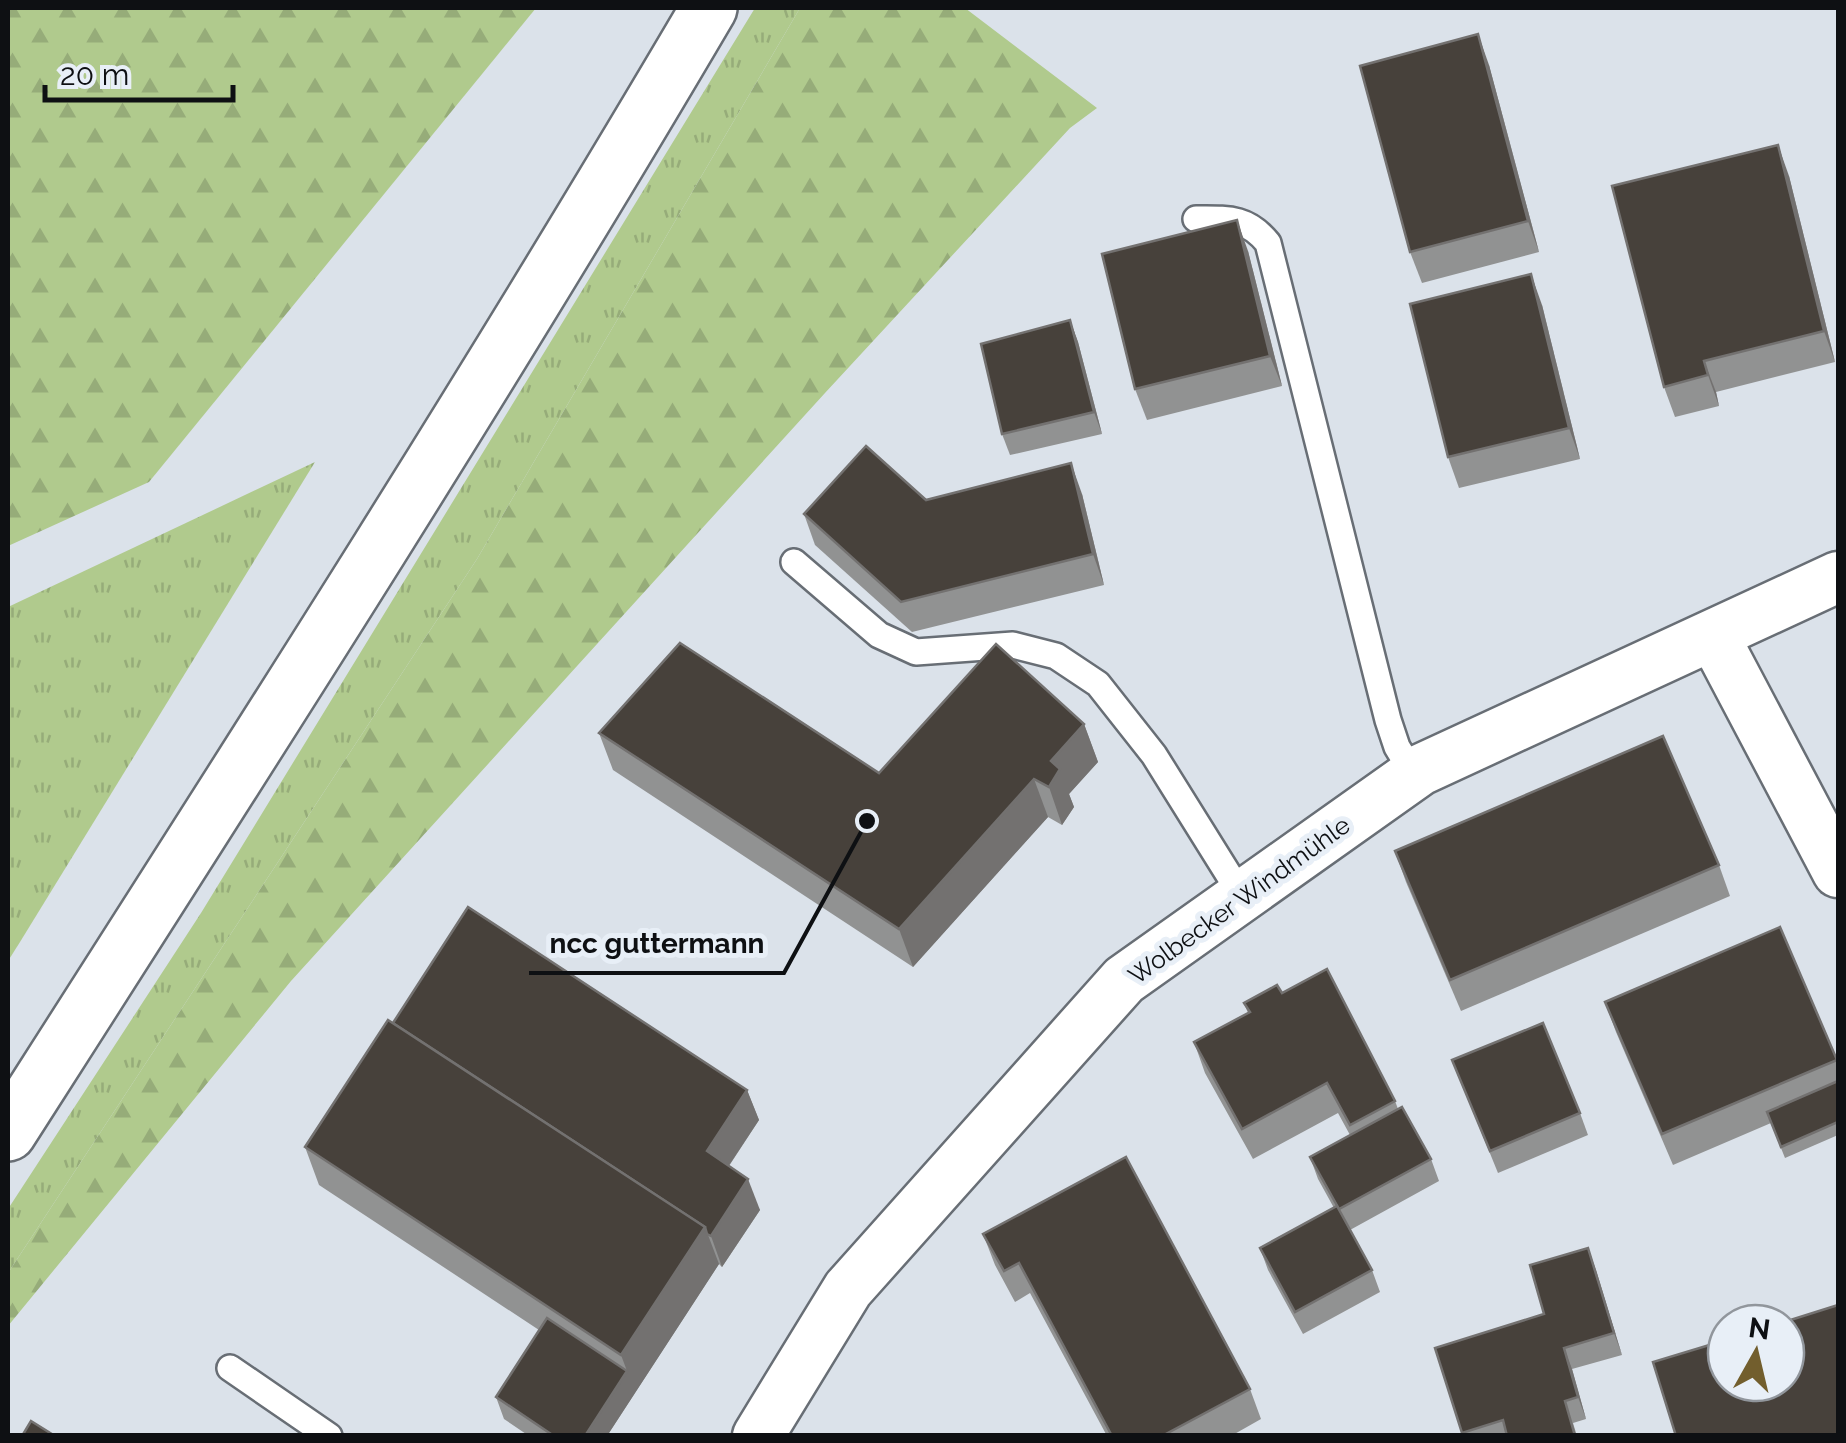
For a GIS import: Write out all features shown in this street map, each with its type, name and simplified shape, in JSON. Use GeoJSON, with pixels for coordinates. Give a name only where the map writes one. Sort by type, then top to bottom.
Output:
{"type":"FeatureCollection","features":[{"type":"Feature","properties":{"kind":"main road"},"geometry":{"type":"LineString","coordinates":[[8,1133],[312,658],[708,8]]}},
{"type":"Feature","properties":{"kind":"street","name":"Wolbecker Windmühle"},"geometry":{"type":"LineString","coordinates":[[758,1436],[848,1288],[1124,980],[1414,774],[1838,578]]}},
{"type":"Feature","properties":{"kind":"street"},"geometry":{"type":"LineString","coordinates":[[1714,637],[1838,872]]}},
{"type":"Feature","properties":{"kind":"lane"},"geometry":{"type":"LineString","coordinates":[[1196,218],[1230,219],[1255,227],[1268,243],[1388,720],[1397,747],[1414,774]]}},
{"type":"Feature","properties":{"kind":"lane"},"geometry":{"type":"LineString","coordinates":[[794,562],[879,635],[916,652],[1013,646],[1056,656],[1098,684],[1154,755],[1242,896]]}},
{"type":"Feature","properties":{"kind":"lane"},"geometry":{"type":"LineString","coordinates":[[230,1368],[329,1436]]}},
{"type":"Feature","properties":{"kind":"green space"},"geometry":{"type":"Polygon","coordinates":[[[8,8],[536,8],[149,482],[8,546],[8,8]]]}},
{"type":"Feature","properties":{"kind":"green space"},"geometry":{"type":"Polygon","coordinates":[[[755,8],[800,8],[477,559],[8,1273],[8,1209],[201,913],[755,8]]]}},
{"type":"Feature","properties":{"kind":"green space"},"geometry":{"type":"Polygon","coordinates":[[[800,8],[965,8],[1097,108],[1070,128],[825,393],[291,981],[8,1326],[8,1273],[477,559],[800,8]]]}},
{"type":"Feature","properties":{"kind":"green space"},"geometry":{"type":"Polygon","coordinates":[[[315,462],[20,942],[8,961],[8,607],[315,462]]]}},
{"type":"Feature","properties":{"kind":"building"},"geometry":{"type":"Polygon","coordinates":[[[1478,34],[1528,221],[1410,252],[1360,66],[1478,34]]]}},
{"type":"Feature","properties":{"kind":"building"},"geometry":{"type":"Polygon","coordinates":[[[1778,145],[1824,331],[1704,361],[1708,375],[1664,387],[1612,186],[1778,145]]]}},
{"type":"Feature","properties":{"kind":"building"},"geometry":{"type":"Polygon","coordinates":[[[1237,220],[1270,356],[1135,389],[1102,254],[1237,220]]]}},
{"type":"Feature","properties":{"kind":"building"},"geometry":{"type":"Polygon","coordinates":[[[1531,274],[1569,428],[1448,457],[1410,304],[1531,274]]]}},
{"type":"Feature","properties":{"kind":"building"},"geometry":{"type":"Polygon","coordinates":[[[1070,320],[1094,412],[1002,434],[981,344],[1070,320]]]}},
{"type":"Feature","properties":{"kind":"building"},"geometry":{"type":"Polygon","coordinates":[[[866,446],[926,500],[1071,463],[1093,554],[901,602],[804,514],[866,446]]]}},
{"type":"Feature","properties":{"kind":"building"},"geometry":{"type":"Polygon","coordinates":[[[680,643],[879,773],[996,644],[1084,724],[1051,761],[1060,769],[1049,787],[1034,779],[899,929],[599,733],[680,643]]]}},
{"type":"Feature","properties":{"kind":"building"},"geometry":{"type":"Polygon","coordinates":[[[1663,736],[1719,865],[1450,980],[1395,851],[1663,736]]]}},
{"type":"Feature","properties":{"kind":"building"},"geometry":{"type":"Polygon","coordinates":[[[468,907],[747,1090],[707,1151],[748,1179],[711,1236],[705,1227],[393,1023],[468,907]]]}},
{"type":"Feature","properties":{"kind":"building"},"geometry":{"type":"Polygon","coordinates":[[[1780,927],[1837,1060],[1662,1134],[1605,1002],[1780,927]]]}},
{"type":"Feature","properties":{"kind":"building"},"geometry":{"type":"Polygon","coordinates":[[[1327,969],[1395,1101],[1350,1125],[1327,1083],[1242,1129],[1194,1042],[1250,1012],[1244,1003],[1277,985],[1282,993],[1327,969]]]}},
{"type":"Feature","properties":{"kind":"building"},"geometry":{"type":"Polygon","coordinates":[[[388,1020],[705,1227],[621,1355],[305,1147],[388,1020]]]}},
{"type":"Feature","properties":{"kind":"building"},"geometry":{"type":"Polygon","coordinates":[[[1543,1023],[1580,1113],[1490,1151],[1452,1060],[1543,1023]]]}},
{"type":"Feature","properties":{"kind":"building"},"geometry":{"type":"Polygon","coordinates":[[[1838,1081],[1838,1122],[1781,1147],[1767,1112],[1838,1081]]]}},
{"type":"Feature","properties":{"kind":"building"},"geometry":{"type":"Polygon","coordinates":[[[1402,1107],[1431,1159],[1339,1209],[1310,1157],[1402,1107]]]}},
{"type":"Feature","properties":{"kind":"building"},"geometry":{"type":"Polygon","coordinates":[[[1126,1157],[1250,1389],[1162,1436],[1112,1436],[1019,1263],[1004,1271],[983,1234],[1126,1157]]]}},
{"type":"Feature","properties":{"kind":"building"},"geometry":{"type":"Polygon","coordinates":[[[1337,1206],[1372,1270],[1295,1312],[1260,1248],[1337,1206]]]}},
{"type":"Feature","properties":{"kind":"building"},"geometry":{"type":"Polygon","coordinates":[[[1588,1248],[1614,1333],[1564,1348],[1578,1397],[1565,1401],[1575,1436],[1507,1436],[1503,1420],[1462,1433],[1435,1348],[1544,1314],[1530,1265],[1588,1248]]]}},
{"type":"Feature","properties":{"kind":"building"},"geometry":{"type":"Polygon","coordinates":[[[1838,1305],[1838,1436],[1676,1436],[1653,1362],[1706,1346],[1706,1403],[1806,1403],[1806,1315],[1838,1305]]]}},
{"type":"Feature","properties":{"kind":"building"},"geometry":{"type":"Polygon","coordinates":[[[547,1318],[627,1371],[585,1436],[554,1436],[496,1397],[547,1318]]]}},
{"type":"Feature","properties":{"kind":"building"},"geometry":{"type":"Polygon","coordinates":[[[31,1421],[55,1436],[22,1436],[31,1421]]]}},
{"type":"Feature","properties":{"kind":"place","name":"ncc guttermann"},"geometry":{"type":"Point","coordinates":[867,821]}}]}
